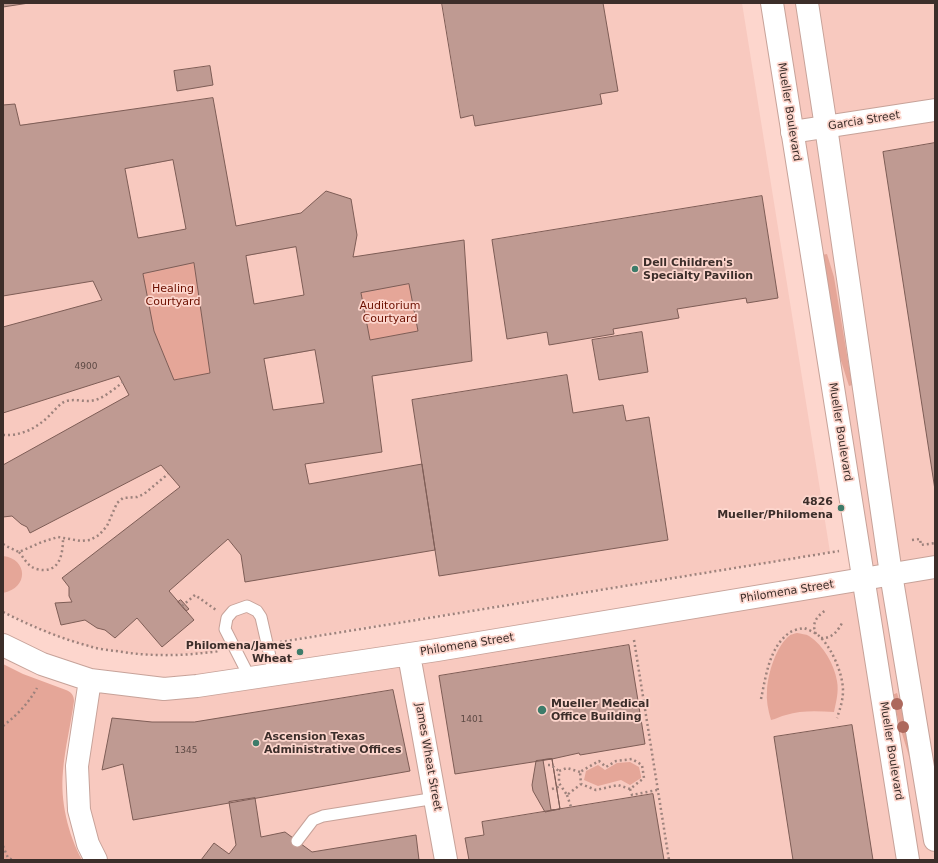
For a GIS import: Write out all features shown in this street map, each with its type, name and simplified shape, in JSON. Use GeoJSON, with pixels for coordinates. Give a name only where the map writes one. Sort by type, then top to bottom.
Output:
{"type":"FeatureCollection","features":[{"type":"Feature","properties":{"kind":"street","name":"Mueller Boulevard"},"geometry":{"type":"LineString","coordinates":[[772,3],[908,860]]}},
{"type":"Feature","properties":{"kind":"street"},"geometry":{"type":"LineString","coordinates":[[807,3],[892,574],[935,840]]}},
{"type":"Feature","properties":{"kind":"street","name":"Garcia Street"},"geometry":{"type":"LineString","coordinates":[[792,132],[935,110]]}},
{"type":"Feature","properties":{"kind":"street","name":"Philomena Street"},"geometry":{"type":"LineString","coordinates":[[3,646],[42,664],[90,680],[164,689],[197,686],[410,655],[935,567]]}},
{"type":"Feature","properties":{"kind":"street","name":"James Wheat Street"},"geometry":{"type":"LineString","coordinates":[[410,655],[446,860]]}},
{"type":"Feature","properties":{"kind":"street"},"geometry":{"type":"LineString","coordinates":[[90,680],[77,766],[79,810],[88,844],[96,860]]}},
{"type":"Feature","properties":{"kind":"lane"},"geometry":{"type":"LineString","coordinates":[[250,678],[225,629],[226,618],[233,611],[247,606],[257,611],[261,617],[274,674]]}},
{"type":"Feature","properties":{"kind":"lane"},"geometry":{"type":"LineString","coordinates":[[297,841],[313,820],[323,816],[436,798]]}},
{"type":"Feature","properties":{"kind":"path"},"geometry":{"type":"LineString","coordinates":[[3,435],[31,430],[42,424],[65,401],[97,400],[123,382]]}},
{"type":"Feature","properties":{"kind":"path"},"geometry":{"type":"LineString","coordinates":[[19,552],[42,542],[58,538],[81,541],[90,540],[99,535],[107,526],[117,502],[123,498],[137,497],[144,494],[168,474]]}},
{"type":"Feature","properties":{"kind":"path"},"geometry":{"type":"LineString","coordinates":[[3,544],[19,552],[25,561],[31,566],[38,570],[46,570],[52,568],[58,563],[63,549],[63,538]]}},
{"type":"Feature","properties":{"kind":"path"},"geometry":{"type":"LineString","coordinates":[[912,540],[920,539],[921,545],[935,543]]}},
{"type":"Feature","properties":{"kind":"path"},"geometry":{"type":"LineString","coordinates":[[267,644],[845,550]]}},
{"type":"Feature","properties":{"kind":"path"},"geometry":{"type":"LineString","coordinates":[[182,606],[195,595],[216,610]]}},
{"type":"Feature","properties":{"kind":"path"},"geometry":{"type":"LineString","coordinates":[[816,634],[814,629],[814,621],[826,610]]}},
{"type":"Feature","properties":{"kind":"path"},"geometry":{"type":"LineString","coordinates":[[3,612],[54,635],[90,646],[116,651],[152,655],[202,653],[234,649]]}},
{"type":"Feature","properties":{"kind":"path"},"geometry":{"type":"LineString","coordinates":[[820,638],[832,636],[843,621]]}},
{"type":"Feature","properties":{"kind":"path"},"geometry":{"type":"LineString","coordinates":[[761,699],[768,667],[776,647],[790,632],[804,628],[816,634],[829,649],[835,659],[843,690],[837,718]]}},
{"type":"Feature","properties":{"kind":"path"},"geometry":{"type":"LineString","coordinates":[[634,640],[669,860]]}},
{"type":"Feature","properties":{"kind":"path"},"geometry":{"type":"LineString","coordinates":[[3,726],[28,704],[37,688]]}},
{"type":"Feature","properties":{"kind":"path"},"geometry":{"type":"LineString","coordinates":[[559,771],[567,768],[580,772],[599,761],[606,767],[616,761],[632,759],[642,765],[644,778],[630,789]]}},
{"type":"Feature","properties":{"kind":"path"},"geometry":{"type":"LineString","coordinates":[[548,766],[552,765],[559,771],[559,783],[567,795],[571,807]]}},
{"type":"Feature","properties":{"kind":"path"},"geometry":{"type":"LineString","coordinates":[[580,772],[581,784]]}},
{"type":"Feature","properties":{"kind":"path"},"geometry":{"type":"LineString","coordinates":[[581,784],[596,790],[618,785],[630,789]]}},
{"type":"Feature","properties":{"kind":"path"},"geometry":{"type":"LineString","coordinates":[[567,795],[581,784]]}},
{"type":"Feature","properties":{"kind":"path"},"geometry":{"type":"LineString","coordinates":[[552,790],[561,786]]}},
{"type":"Feature","properties":{"kind":"path"},"geometry":{"type":"LineString","coordinates":[[630,789],[632,795],[657,790]]}},
{"type":"Feature","properties":{"kind":"path"},"geometry":{"type":"LineString","coordinates":[[3,846],[7,859],[13,860]]}},
{"type":"Feature","properties":{"kind":"shaded area"},"geometry":{"type":"Polygon","coordinates":[[[3,3],[742,3],[830,552],[202,653],[152,655],[90,647],[53,635],[3,612],[3,3]]]}},
{"type":"Feature","properties":{"kind":"shaded area"},"geometry":{"type":"Polygon","coordinates":[[[772,3],[935,3],[935,860],[96,860],[79,810],[90,680],[164,689],[863,579],[772,3]]]}},
{"type":"Feature","properties":{"kind":"green space"},"geometry":{"type":"Polygon","coordinates":[[[827,254],[834,277],[852,385],[849,386],[838,351],[822,255],[827,254]]]}},
{"type":"Feature","properties":{"kind":"green space","name":"Healing Courtyard"},"geometry":{"type":"Polygon","coordinates":[[[194,263],[210,373],[174,380],[154,331],[143,274],[194,263]]]}},
{"type":"Feature","properties":{"kind":"green space","name":"Auditorium Courtyard"},"geometry":{"type":"Polygon","coordinates":[[[409,284],[418,331],[370,340],[361,293],[409,284]]]}},
{"type":"Feature","properties":{"kind":"green space"},"geometry":{"type":"Polygon","coordinates":[[[3,556],[11,558],[17,562],[21,568],[22,574],[21,580],[17,586],[3,593],[3,556]]]}},
{"type":"Feature","properties":{"kind":"green space"},"geometry":{"type":"Polygon","coordinates":[[[797,633],[808,635],[814,640],[824,650],[831,662],[838,685],[834,712],[798,712],[771,720],[767,694],[771,668],[784,641],[790,635],[797,633]]]}},
{"type":"Feature","properties":{"kind":"green space"},"geometry":{"type":"Polygon","coordinates":[[[3,664],[72,694],[74,701],[73,710],[62,782],[66,817],[82,860],[3,860],[3,664]]]}},
{"type":"Feature","properties":{"kind":"green space"},"geometry":{"type":"Polygon","coordinates":[[[897,693],[907,726],[912,766],[892,695],[897,693]]]}},
{"type":"Feature","properties":{"kind":"green space"},"geometry":{"type":"Polygon","coordinates":[[[630,762],[639,767],[641,778],[630,785],[621,780],[598,786],[584,780],[586,771],[598,765],[605,770],[617,763],[630,762]]]}},
{"type":"Feature","properties":{"kind":"building"},"geometry":{"type":"Polygon","coordinates":[[[3,3],[29,3],[3,7],[3,3]]]}},
{"type":"Feature","properties":{"kind":"building"},"geometry":{"type":"Polygon","coordinates":[[[442,3],[603,3],[618,91],[600,94],[602,104],[475,126],[473,115],[461,118],[442,3]]]}},
{"type":"Feature","properties":{"kind":"building"},"geometry":{"type":"Polygon","coordinates":[[[210,66],[213,85],[177,91],[174,71],[210,66]]]}},
{"type":"Feature","properties":{"kind":"building"},"geometry":{"type":"Polygon","coordinates":[[[213,98],[236,226],[301,213],[326,191],[351,199],[357,235],[353,257],[464,240],[472,361],[372,376],[382,452],[305,464],[309,484],[422,464],[435,550],[245,582],[241,555],[228,539],[169,591],[194,620],[162,647],[137,618],[115,638],[105,630],[97,628],[85,620],[61,625],[55,603],[72,602],[69,596],[69,587],[62,578],[180,487],[161,465],[30,533],[27,527],[12,516],[3,517],[3,465],[129,395],[119,376],[3,413],[3,327],[102,300],[93,281],[3,296],[3,105],[15,104],[20,125],[213,98]],[[173,160],[125,169],[138,238],[186,229],[173,160]],[[296,247],[246,256],[254,304],[304,295],[296,247]],[[194,263],[143,274],[154,331],[174,380],[210,373],[194,263]],[[409,284],[361,293],[370,340],[418,331],[409,284]],[[315,350],[264,359],[273,410],[324,403],[315,350]]]}},
{"type":"Feature","properties":{"kind":"building"},"geometry":{"type":"Polygon","coordinates":[[[935,143],[935,490],[883,152],[935,143]]]}},
{"type":"Feature","properties":{"kind":"building","name":"Dell Children's Specialty Pavilion"},"geometry":{"type":"Polygon","coordinates":[[[762,196],[778,298],[747,303],[746,298],[677,309],[679,318],[613,329],[614,334],[549,345],[547,332],[507,339],[492,240],[762,196]]]}},
{"type":"Feature","properties":{"kind":"building"},"geometry":{"type":"Polygon","coordinates":[[[642,332],[648,372],[599,380],[592,340],[642,332]]]}},
{"type":"Feature","properties":{"kind":"building"},"geometry":{"type":"Polygon","coordinates":[[[567,375],[573,413],[623,405],[626,421],[649,417],[668,540],[439,576],[412,400],[567,375]]]}},
{"type":"Feature","properties":{"kind":"building"},"geometry":{"type":"Polygon","coordinates":[[[181,600],[189,609],[186,611],[178,602],[181,600]]]}},
{"type":"Feature","properties":{"kind":"building","name":"Mueller Medical Office Building"},"geometry":{"type":"Polygon","coordinates":[[[629,645],[645,744],[580,755],[579,753],[552,759],[455,774],[439,676],[629,645]]]}},
{"type":"Feature","properties":{"kind":"building","name":"Ascension Texas Administrative Offices"},"geometry":{"type":"Polygon","coordinates":[[[393,690],[410,771],[133,820],[123,764],[102,770],[112,718],[152,722],[194,722],[393,690]]]}},
{"type":"Feature","properties":{"kind":"building"},"geometry":{"type":"Polygon","coordinates":[[[852,725],[873,860],[793,860],[774,737],[852,725]]]}},
{"type":"Feature","properties":{"kind":"building"},"geometry":{"type":"Polygon","coordinates":[[[552,759],[560,809],[545,812],[533,791],[532,785],[536,761],[552,759]]]}},
{"type":"Feature","properties":{"kind":"building"},"geometry":{"type":"Polygon","coordinates":[[[552,759],[560,809],[551,810],[543,760],[552,759]]]}},
{"type":"Feature","properties":{"kind":"building"},"geometry":{"type":"Polygon","coordinates":[[[653,794],[664,860],[469,860],[465,838],[484,835],[482,822],[653,794]]]}},
{"type":"Feature","properties":{"kind":"building"},"geometry":{"type":"Polygon","coordinates":[[[255,798],[261,837],[285,832],[312,852],[416,835],[419,860],[201,860],[214,843],[229,854],[236,845],[229,802],[255,798]]]}},
{"type":"Feature","properties":{"kind":"place","name":"Dell Children's Specialty Pavilion"},"geometry":{"type":"Point","coordinates":[635,269]}},
{"type":"Feature","properties":{"kind":"place","name":"4826 Mueller/Philomena"},"geometry":{"type":"Point","coordinates":[841,508]}},
{"type":"Feature","properties":{"kind":"place","name":"Philomena/James Wheat"},"geometry":{"type":"Point","coordinates":[300,652]}},
{"type":"Feature","properties":{"kind":"place","name":"Mueller Medical Office Building"},"geometry":{"type":"Point","coordinates":[542,710]}},
{"type":"Feature","properties":{"kind":"place","name":"Ascension Texas Administrative Offices"},"geometry":{"type":"Point","coordinates":[256,743]}}]}
